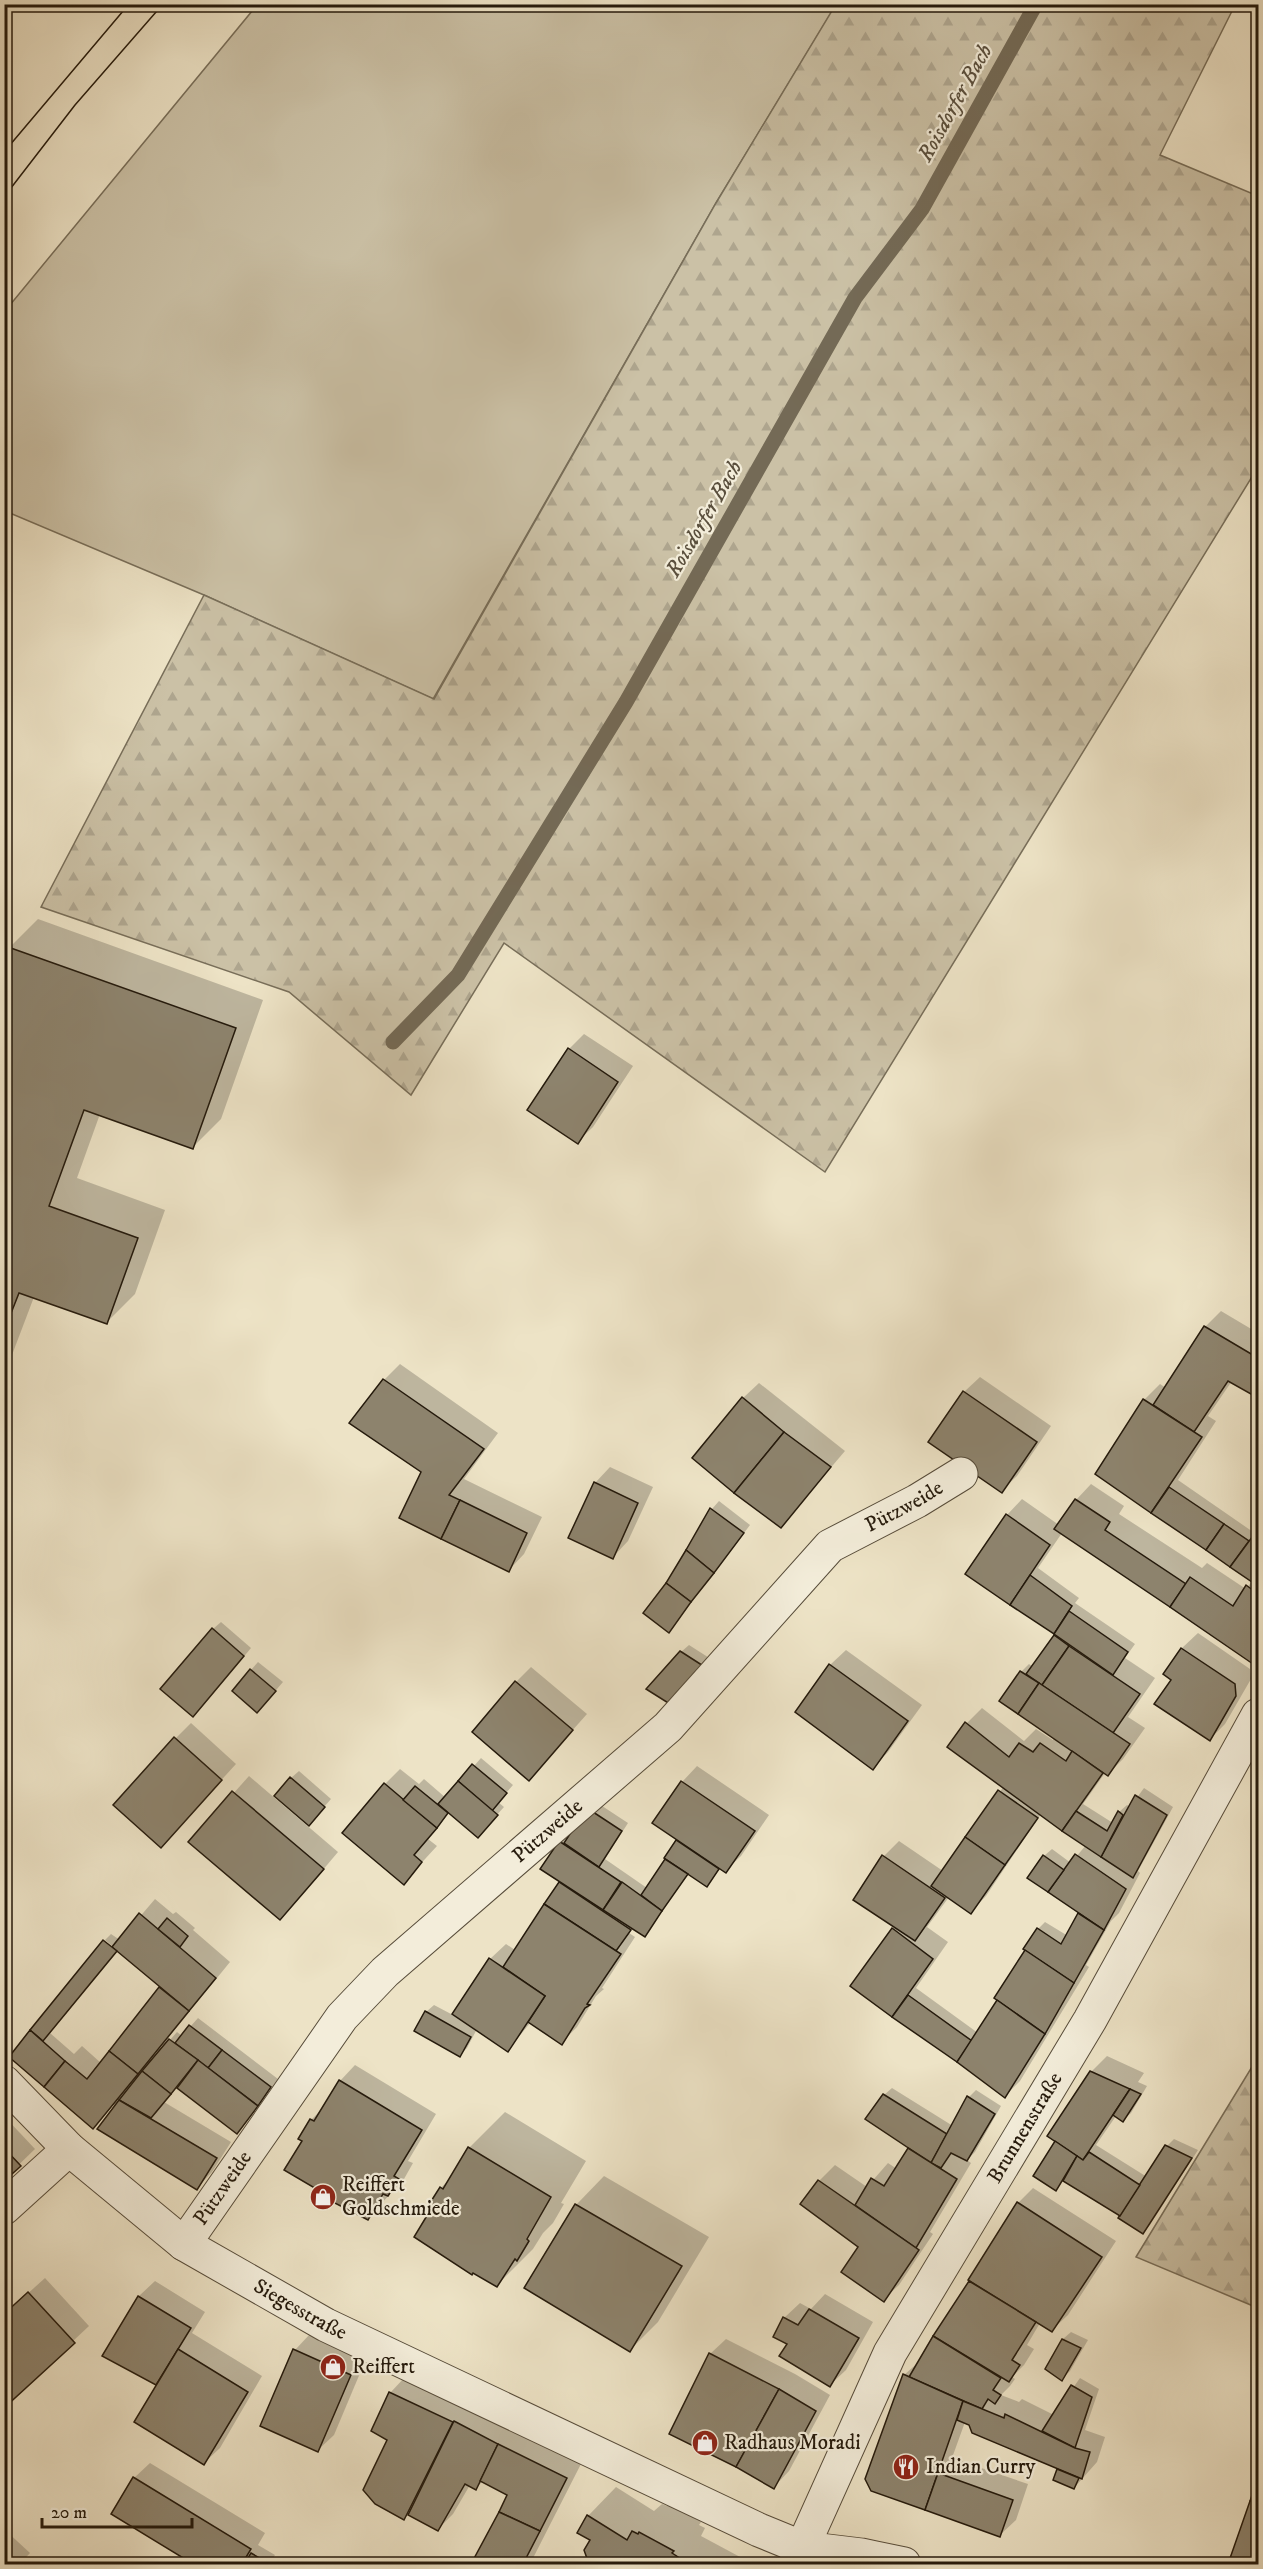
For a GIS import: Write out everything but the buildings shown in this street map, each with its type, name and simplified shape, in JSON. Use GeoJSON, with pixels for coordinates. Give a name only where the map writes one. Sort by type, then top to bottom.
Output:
{"type":"FeatureCollection","features":[{"type":"Feature","properties":{"kind":"street","name":"Pützweide"},"geometry":{"type":"LineString","coordinates":[[184,2244],[342,2018],[385,1972],[669,1727],[830,1546],[917,1501],[962,1474]]}},
{"type":"Feature","properties":{"kind":"street","name":"Brunnenstraße"},"geometry":{"type":"LineString","coordinates":[[799,2556],[890,2353],[1090,2020],[1258,1715]]}},
{"type":"Feature","properties":{"kind":"street","name":"Siegesstraße"},"geometry":{"type":"LineString","coordinates":[[4,2082],[69,2149],[184,2244],[326,2325],[759,2530],[799,2556],[861,2555],[904,2565]]}},
{"type":"Feature","properties":{"kind":"street"},"geometry":{"type":"LineString","coordinates":[[4,2208],[69,2149]]}},
{"type":"Feature","properties":{"kind":"green space"},"geometry":{"type":"Polygon","coordinates":[[[836,4],[1235,5],[1160,155],[1258,196],[1258,467],[825,1172],[504,943],[411,1095],[289,992],[41,907],[204,595],[434,699],[716,203],[836,4]]]}},
{"type":"Feature","properties":{"kind":"green space"},"geometry":{"type":"Polygon","coordinates":[[[257,5],[836,5],[716,203],[433,699],[204,595],[5,511],[5,311],[257,5]]]}},
{"type":"Feature","properties":{"kind":"green space"},"geometry":{"type":"Polygon","coordinates":[[[1258,2057],[1258,2308],[1136,2257],[1258,2057]]]}},
{"type":"Feature","properties":{"kind":"waterway","name":"Roisdorfer Bach"},"geometry":{"type":"LineString","coordinates":[[393,1042],[458,975],[626,702],[855,298],[922,209],[1036,4]]}},
{"type":"Feature","properties":{"kind":"tram line"},"geometry":{"type":"LineString","coordinates":[[4,152],[129,4]]}},
{"type":"Feature","properties":{"kind":"tram line"},"geometry":{"type":"LineString","coordinates":[[4,197],[75,105],[163,4]]}},
{"type":"Feature","properties":{"kind":"place","name":"Reiffert Goldschmiede"},"geometry":{"type":"Point","coordinates":[323,2197]}},
{"type":"Feature","properties":{"kind":"place","name":"Reiffert"},"geometry":{"type":"Point","coordinates":[333,2367]}},
{"type":"Feature","properties":{"kind":"place","name":"Radhaus Moradi"},"geometry":{"type":"Point","coordinates":[705,2443]}},
{"type":"Feature","properties":{"kind":"place","name":"Indian Curry"},"geometry":{"type":"Point","coordinates":[906,2467]}}]}
